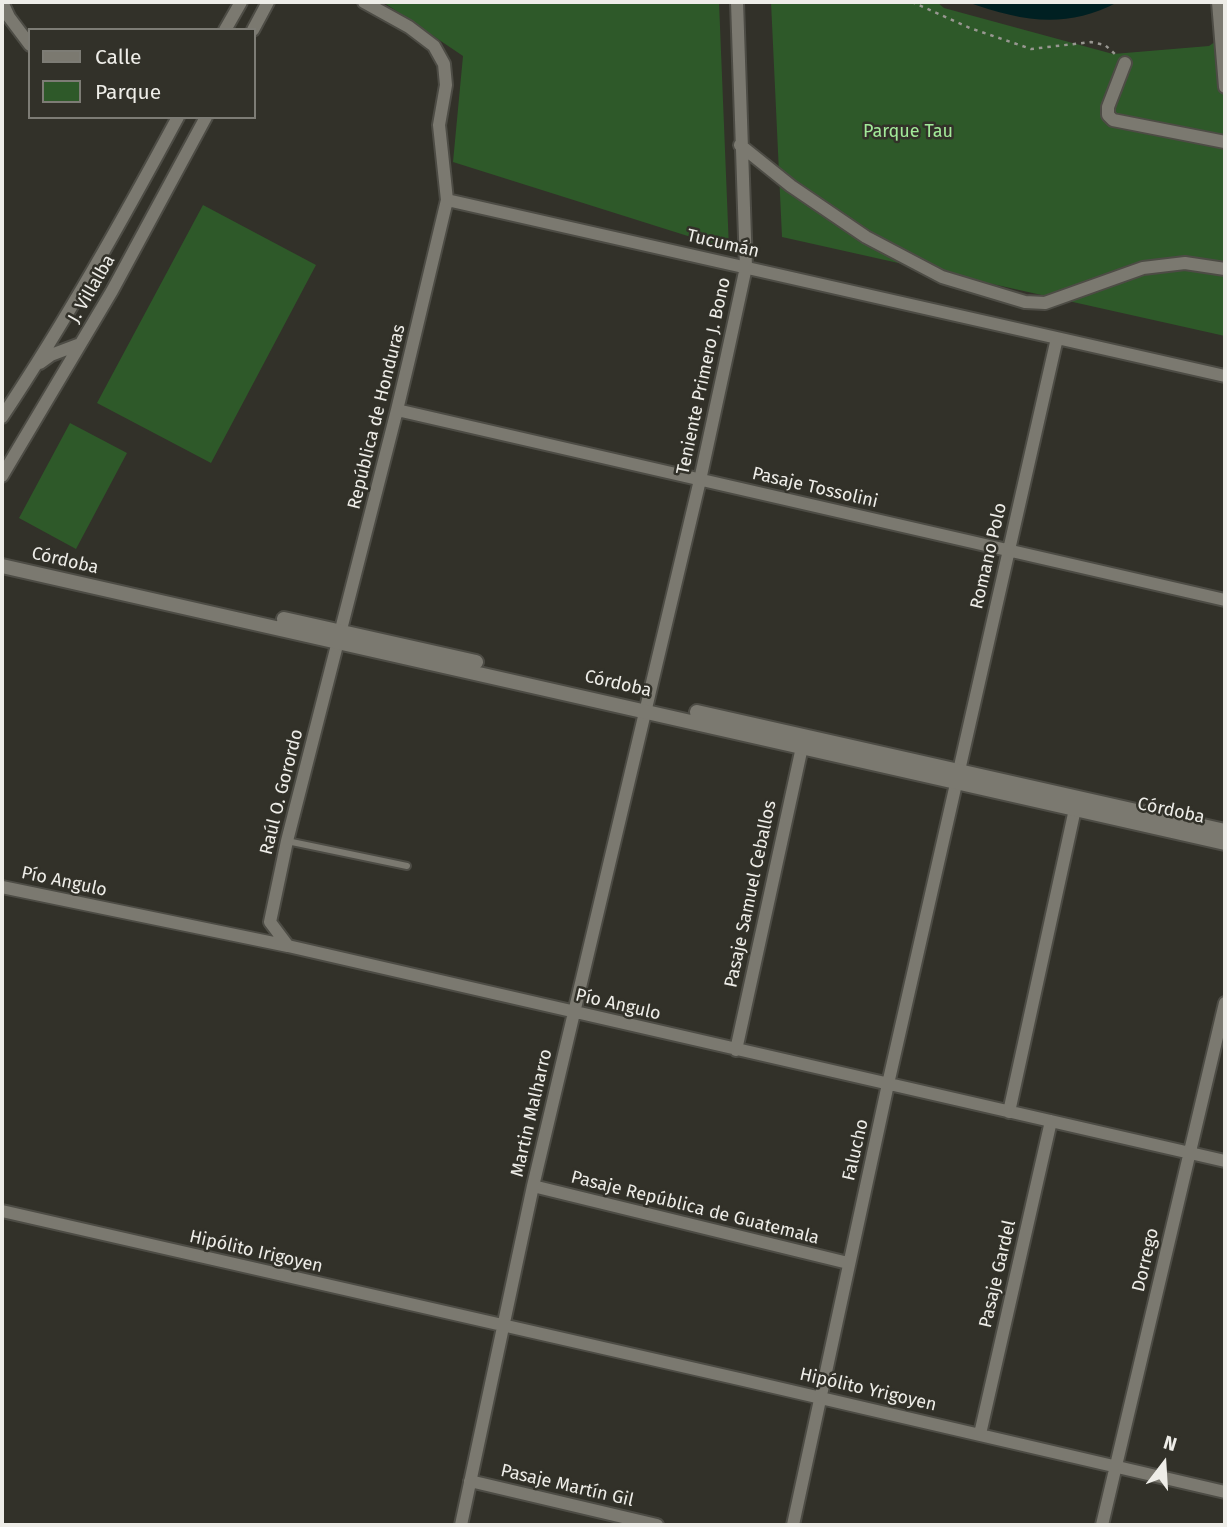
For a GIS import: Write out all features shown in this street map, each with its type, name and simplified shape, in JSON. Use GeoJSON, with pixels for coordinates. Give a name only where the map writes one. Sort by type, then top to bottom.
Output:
{"type":"FeatureCollection","features":[{"type":"Feature","properties":{"kind":"street"},"geometry":{"type":"LineString","coordinates":[[2,2],[5,17],[28,43]]}},
{"type":"Feature","properties":{"kind":"street"},"geometry":{"type":"LineString","coordinates":[[227,28],[241,2]]}},
{"type":"Feature","properties":{"kind":"street"},"geometry":{"type":"LineString","coordinates":[[254,28],[268,2]]}},
{"type":"Feature","properties":{"kind":"street"},"geometry":{"type":"LineString","coordinates":[[364,2],[409,27],[434,46],[444,64],[446,85],[439,125],[447,200]]}},
{"type":"Feature","properties":{"kind":"street","name":"Teniente Primero J. Bono"},"geometry":{"type":"LineString","coordinates":[[647,706],[746,267],[737,2]]}},
{"type":"Feature","properties":{"kind":"street"},"geometry":{"type":"LineString","coordinates":[[1219,2],[1225,87]]}},
{"type":"Feature","properties":{"kind":"street"},"geometry":{"type":"LineString","coordinates":[[1125,63],[1108,107],[1108,115],[1113,120],[1225,142]]}},
{"type":"Feature","properties":{"kind":"street","name":"J. Villalba"},"geometry":{"type":"LineString","coordinates":[[2,418],[37,365],[177,119]]}},
{"type":"Feature","properties":{"kind":"street","name":"J. Villalba"},"geometry":{"type":"LineString","coordinates":[[2,476],[133,253],[205,119]]}},
{"type":"Feature","properties":{"kind":"street"},"geometry":{"type":"LineString","coordinates":[[740,145],[791,186],[866,237],[942,277],[1025,302],[1045,303],[1143,268],[1185,263],[1225,269]]}},
{"type":"Feature","properties":{"kind":"street","name":"Tucumán"},"geometry":{"type":"LineString","coordinates":[[447,200],[1225,376]]}},
{"type":"Feature","properties":{"kind":"street","name":"República de Honduras"},"geometry":{"type":"LineString","coordinates":[[340,637],[447,200]]}},
{"type":"Feature","properties":{"kind":"street","name":"Romano Polo"},"geometry":{"type":"LineString","coordinates":[[956,777],[1057,338]]}},
{"type":"Feature","properties":{"kind":"street"},"geometry":{"type":"LineString","coordinates":[[37,365],[51,355],[80,344]]}},
{"type":"Feature","properties":{"kind":"street","name":"Pasaje Tossolini"},"geometry":{"type":"LineString","coordinates":[[397,411],[1225,600]]}},
{"type":"Feature","properties":{"kind":"street","name":"Córdoba"},"geometry":{"type":"LineString","coordinates":[[2,558],[956,777],[1074,809],[1225,842]]}},
{"type":"Feature","properties":{"kind":"street","name":"Córdoba"},"geometry":{"type":"LineString","coordinates":[[2,566],[340,637]]}},
{"type":"Feature","properties":{"kind":"street","name":"Raúl O. Gorordo"},"geometry":{"type":"LineString","coordinates":[[288,946],[270,922],[287,841],[340,637]]}},
{"type":"Feature","properties":{"kind":"street","name":"Córdoba"},"geometry":{"type":"LineString","coordinates":[[647,706],[802,747],[1225,831]]}},
{"type":"Feature","properties":{"kind":"street","name":"Martin Malharro"},"geometry":{"type":"LineString","coordinates":[[461,1525],[533,1186],[647,706]]}},
{"type":"Feature","properties":{"kind":"street","name":"Pasaje Samuel Ceballos"},"geometry":{"type":"LineString","coordinates":[[736,1049],[802,747]]}},
{"type":"Feature","properties":{"kind":"street","name":"Falucho"},"geometry":{"type":"LineString","coordinates":[[793,1525],[956,777]]}},
{"type":"Feature","properties":{"kind":"street"},"geometry":{"type":"LineString","coordinates":[[1009,1112],[1074,809]]}},
{"type":"Feature","properties":{"kind":"street","name":"Pío Angulo"},"geometry":{"type":"LineString","coordinates":[[2,887],[288,946],[1225,1161]]}},
{"type":"Feature","properties":{"kind":"street","name":"Dorrego"},"geometry":{"type":"LineString","coordinates":[[1102,1525],[1225,1003]]}},
{"type":"Feature","properties":{"kind":"street","name":"Pasaje Gardel"},"geometry":{"type":"LineString","coordinates":[[980,1434],[1051,1121]]}},
{"type":"Feature","properties":{"kind":"street","name":"Pasaje República de Guatemala"},"geometry":{"type":"LineString","coordinates":[[533,1186],[848,1263]]}},
{"type":"Feature","properties":{"kind":"street","name":"Hipólito Irigoyen"},"geometry":{"type":"LineString","coordinates":[[2,1211],[502,1326]]}},
{"type":"Feature","properties":{"kind":"street","name":"Hipólito Yrigoyen"},"geometry":{"type":"LineString","coordinates":[[502,1326],[819,1396],[1225,1492]]}},
{"type":"Feature","properties":{"kind":"street","name":"Pasaje Martín Gil"},"geometry":{"type":"LineString","coordinates":[[470,1481],[657,1525]]}},
{"type":"Feature","properties":{"kind":"lane"},"geometry":{"type":"LineString","coordinates":[[287,841],[407,866]]}},
{"type":"Feature","properties":{"kind":"path"},"geometry":{"type":"LineString","coordinates":[[912,2],[970,28],[1031,49],[1091,41],[1105,45],[1125,63]]}},
{"type":"Feature","properties":{"kind":"green space"},"geometry":{"type":"Polygon","coordinates":[[[383,2],[719,2],[729,249],[453,162],[463,56],[383,2]]]}},
{"type":"Feature","properties":{"kind":"green space","name":"Parque Tau"},"geometry":{"type":"Polygon","coordinates":[[[771,2],[937,2],[944,8],[1113,54],[1209,46],[1225,35],[1225,336],[782,237],[771,2]]]}},
{"type":"Feature","properties":{"kind":"green space"},"geometry":{"type":"Polygon","coordinates":[[[203,205],[316,265],[211,463],[97,403],[203,205]]]}},
{"type":"Feature","properties":{"kind":"green space"},"geometry":{"type":"Polygon","coordinates":[[[70,423],[127,453],[76,549],[19,518],[70,423]]]}},
{"type":"Feature","properties":{"kind":"water"},"geometry":{"type":"Polygon","coordinates":[[[967,2],[1118,2],[1079,16],[1043,20],[1006,14],[967,2]]]}}]}
